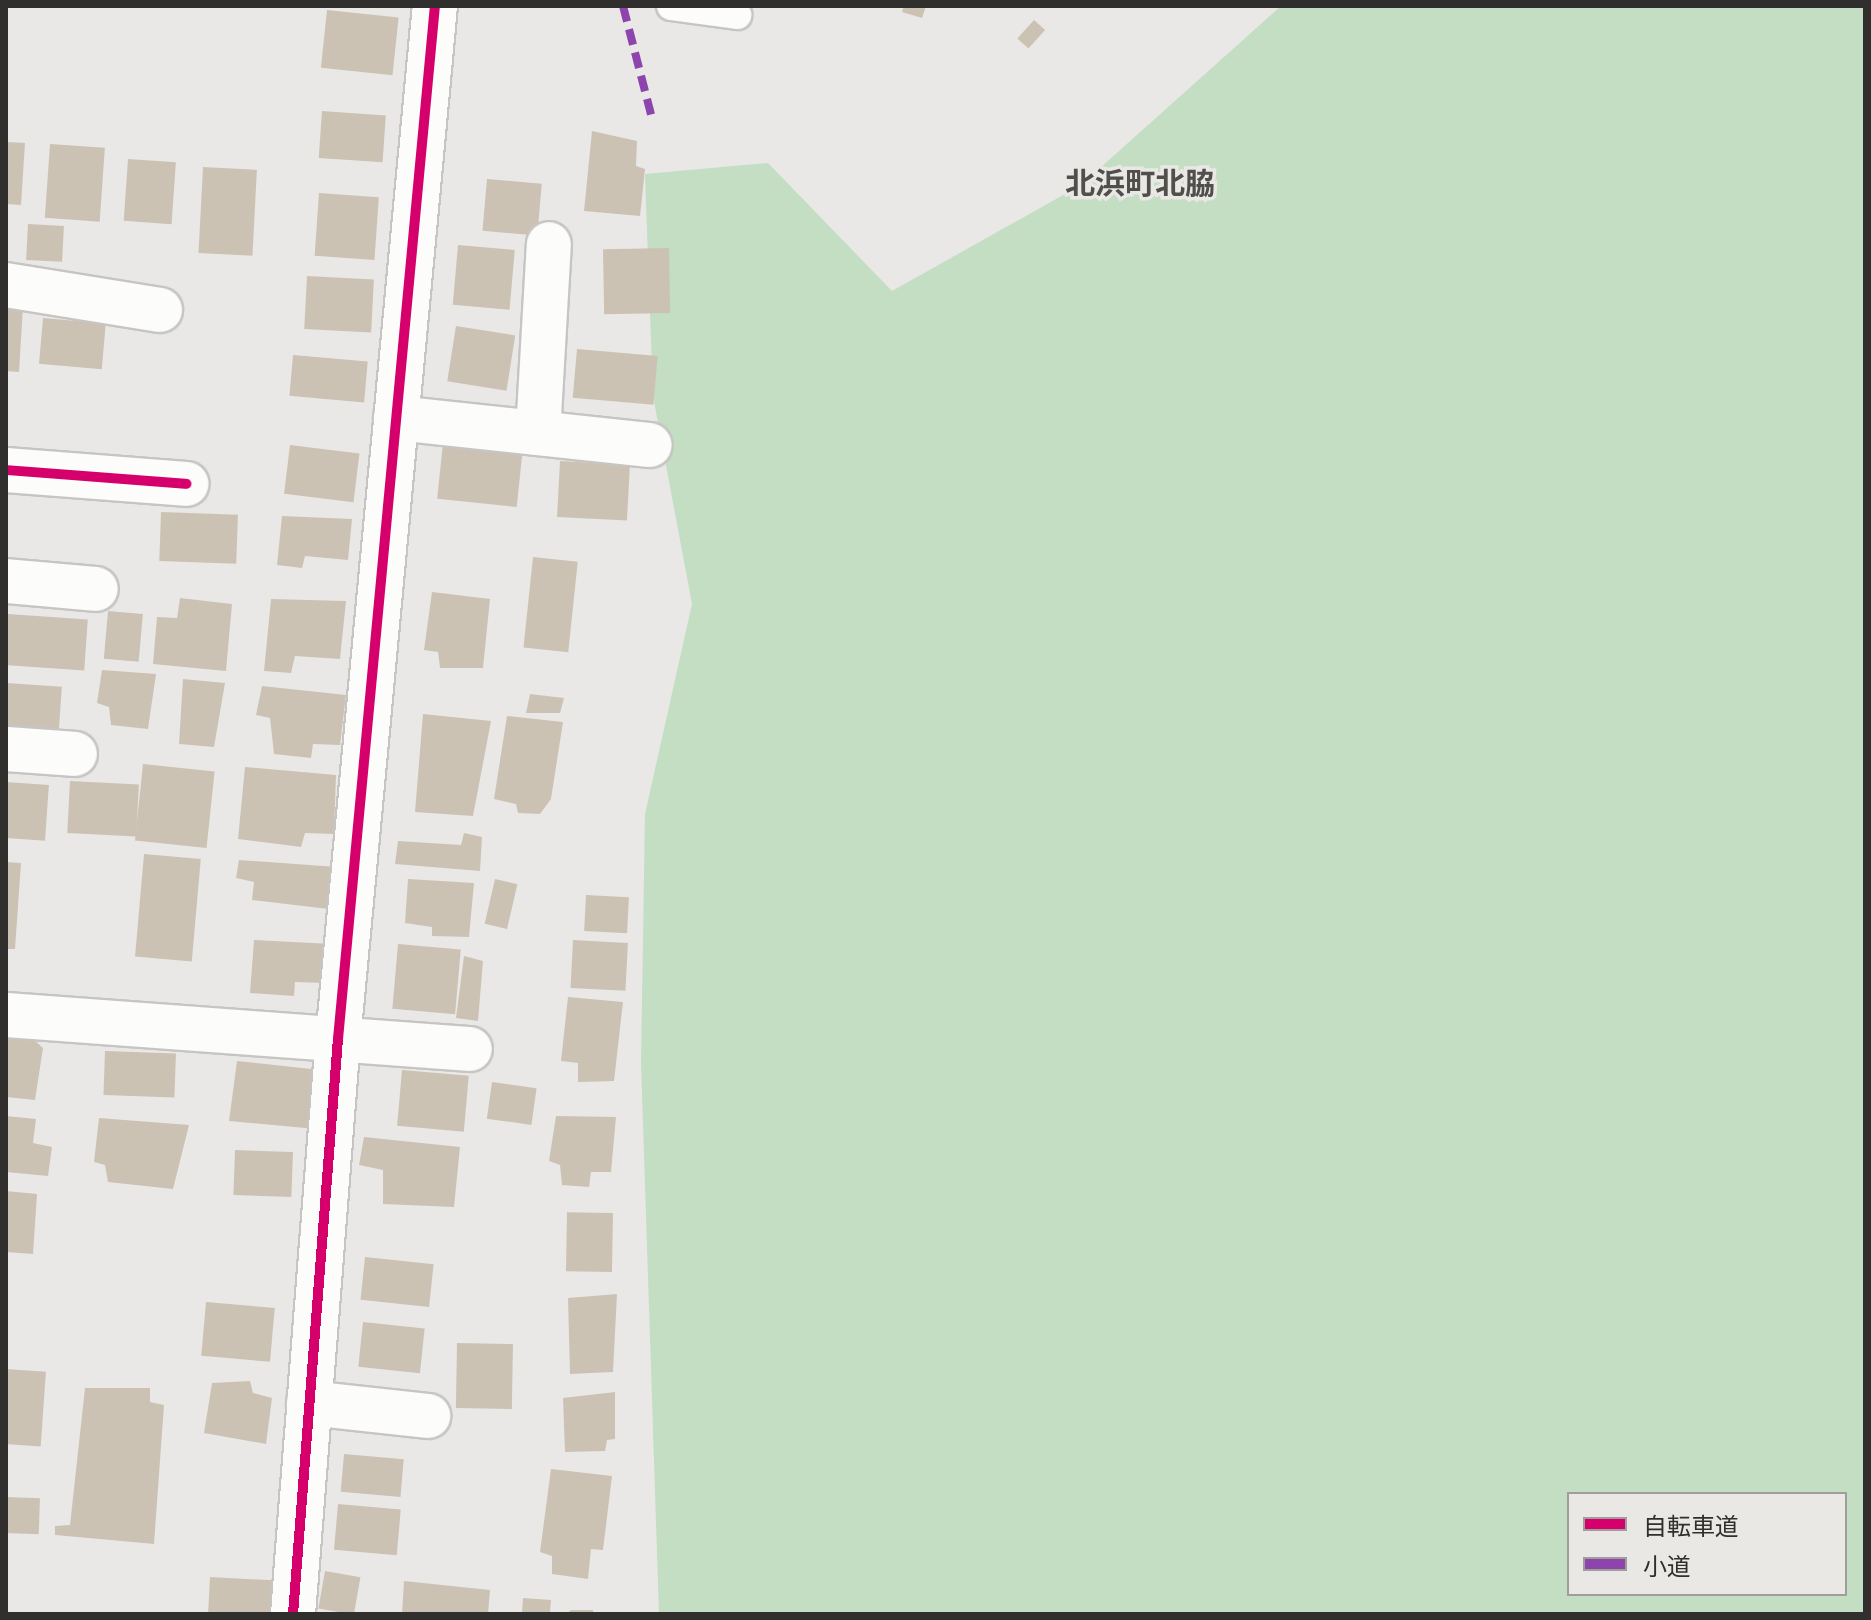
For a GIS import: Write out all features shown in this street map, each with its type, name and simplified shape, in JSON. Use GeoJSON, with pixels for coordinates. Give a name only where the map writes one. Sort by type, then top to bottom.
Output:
{"type":"FeatureCollection","features":[{"type":"Feature","properties":{"kind":"street"},"geometry":{"type":"LineString","coordinates":[[293,1614],[338,1039],[435,6]]}},
{"type":"Feature","properties":{"kind":"street"},"geometry":{"type":"LineString","coordinates":[[538,433],[549,244]]}},
{"type":"Feature","properties":{"kind":"street"},"geometry":{"type":"LineString","coordinates":[[6,285],[160,310]]}},
{"type":"Feature","properties":{"kind":"street"},"geometry":{"type":"LineString","coordinates":[[396,418],[650,445]]}},
{"type":"Feature","properties":{"kind":"street"},"geometry":{"type":"LineString","coordinates":[[6,470],[186,484]]}},
{"type":"Feature","properties":{"kind":"street"},"geometry":{"type":"LineString","coordinates":[[6,581],[96,589]]}},
{"type":"Feature","properties":{"kind":"street"},"geometry":{"type":"LineString","coordinates":[[6,749],[75,754]]}},
{"type":"Feature","properties":{"kind":"street"},"geometry":{"type":"LineString","coordinates":[[6,1015],[470,1049]]}},
{"type":"Feature","properties":{"kind":"street"},"geometry":{"type":"LineString","coordinates":[[309,1403],[428,1416]]}},
{"type":"Feature","properties":{"kind":"lane"},"geometry":{"type":"LineString","coordinates":[[671,6],[737,15]]}},
{"type":"Feature","properties":{"kind":"green space"},"geometry":{"type":"Polygon","coordinates":[[[1281,6],[1865,6],[1865,1614],[659,1614],[641,1062],[645,814],[692,604],[653,396],[645,174],[768,163],[892,291],[1081,185],[1281,6]]]}},
{"type":"Feature","properties":{"kind":"building"},"geometry":{"type":"Polygon","coordinates":[[[904,6],[926,6],[922,18],[902,12],[904,6]]]}},
{"type":"Feature","properties":{"kind":"building"},"geometry":{"type":"Polygon","coordinates":[[[327,10],[399,18],[393,75],[321,68],[327,10]]]}},
{"type":"Feature","properties":{"kind":"building"},"geometry":{"type":"Polygon","coordinates":[[[1034,20],[1045,30],[1028,49],[1017,39],[1034,20]]]}},
{"type":"Feature","properties":{"kind":"building"},"geometry":{"type":"Polygon","coordinates":[[[322,111],[386,115],[383,162],[319,158],[322,111]]]}},
{"type":"Feature","properties":{"kind":"building"},"geometry":{"type":"Polygon","coordinates":[[[592,131],[637,141],[636,166],[645,169],[640,216],[584,211],[592,131]]]}},
{"type":"Feature","properties":{"kind":"building"},"geometry":{"type":"Polygon","coordinates":[[[6,142],[25,143],[21,205],[6,204],[6,142]]]}},
{"type":"Feature","properties":{"kind":"building"},"geometry":{"type":"Polygon","coordinates":[[[50,144],[105,148],[100,222],[45,218],[50,144]]]}},
{"type":"Feature","properties":{"kind":"building"},"geometry":{"type":"Polygon","coordinates":[[[128,159],[176,162],[172,224],[124,221],[128,159]]]}},
{"type":"Feature","properties":{"kind":"building"},"geometry":{"type":"Polygon","coordinates":[[[203,167],[257,170],[252,256],[198,253],[203,167]]]}},
{"type":"Feature","properties":{"kind":"building"},"geometry":{"type":"Polygon","coordinates":[[[487,179],[542,184],[537,236],[482,231],[487,179]]]}},
{"type":"Feature","properties":{"kind":"building"},"geometry":{"type":"Polygon","coordinates":[[[319,193],[379,197],[374,260],[315,256],[319,193]]]}},
{"type":"Feature","properties":{"kind":"building"},"geometry":{"type":"Polygon","coordinates":[[[28,224],[64,226],[62,262],[26,260],[28,224]]]}},
{"type":"Feature","properties":{"kind":"building"},"geometry":{"type":"Polygon","coordinates":[[[458,245],[515,250],[510,310],[453,305],[458,245]]]}},
{"type":"Feature","properties":{"kind":"building"},"geometry":{"type":"Polygon","coordinates":[[[669,248],[670,313],[604,314],[603,249],[669,248]]]}},
{"type":"Feature","properties":{"kind":"building"},"geometry":{"type":"Polygon","coordinates":[[[307,276],[374,280],[371,332],[304,329],[307,276]]]}},
{"type":"Feature","properties":{"kind":"building"},"geometry":{"type":"Polygon","coordinates":[[[6,305],[23,306],[19,372],[6,371],[6,305]]]}},
{"type":"Feature","properties":{"kind":"building"},"geometry":{"type":"Polygon","coordinates":[[[43,318],[106,323],[102,369],[39,364],[43,318]]]}},
{"type":"Feature","properties":{"kind":"building"},"geometry":{"type":"Polygon","coordinates":[[[456,326],[515,335],[507,391],[447,381],[456,326]]]}},
{"type":"Feature","properties":{"kind":"building"},"geometry":{"type":"Polygon","coordinates":[[[577,349],[658,356],[653,405],[573,398],[577,349]]]}},
{"type":"Feature","properties":{"kind":"building"},"geometry":{"type":"Polygon","coordinates":[[[293,355],[368,362],[364,402],[289,396],[293,355]]]}},
{"type":"Feature","properties":{"kind":"building"},"geometry":{"type":"Polygon","coordinates":[[[443,443],[523,451],[517,507],[437,499],[443,443]]]}},
{"type":"Feature","properties":{"kind":"building"},"geometry":{"type":"Polygon","coordinates":[[[290,445],[359,454],[354,502],[284,494],[290,445]]]}},
{"type":"Feature","properties":{"kind":"building"},"geometry":{"type":"Polygon","coordinates":[[[560,461],[630,465],[627,521],[557,517],[560,461]]]}},
{"type":"Feature","properties":{"kind":"building"},"geometry":{"type":"Polygon","coordinates":[[[161,512],[238,515],[236,564],[159,561],[161,512]]]}},
{"type":"Feature","properties":{"kind":"building"},"geometry":{"type":"Polygon","coordinates":[[[282,516],[352,519],[348,560],[305,556],[302,568],[277,565],[282,516]]]}},
{"type":"Feature","properties":{"kind":"building"},"geometry":{"type":"Polygon","coordinates":[[[533,557],[578,562],[568,652],[523,648],[533,557]]]}},
{"type":"Feature","properties":{"kind":"building"},"geometry":{"type":"Polygon","coordinates":[[[432,592],[490,599],[483,668],[440,668],[438,652],[424,650],[432,592]]]}},
{"type":"Feature","properties":{"kind":"building"},"geometry":{"type":"Polygon","coordinates":[[[180,598],[232,604],[226,671],[153,664],[157,617],[177,618],[180,598]]]}},
{"type":"Feature","properties":{"kind":"building"},"geometry":{"type":"Polygon","coordinates":[[[271,599],[346,601],[340,659],[295,656],[291,673],[264,671],[271,599]]]}},
{"type":"Feature","properties":{"kind":"building"},"geometry":{"type":"Polygon","coordinates":[[[108,611],[143,614],[139,662],[104,659],[108,611]]]}},
{"type":"Feature","properties":{"kind":"building"},"geometry":{"type":"Polygon","coordinates":[[[8,614],[88,620],[84,670],[6,665],[8,614]]]}},
{"type":"Feature","properties":{"kind":"building"},"geometry":{"type":"Polygon","coordinates":[[[102,670],[156,674],[148,729],[111,725],[109,707],[97,703],[102,670]]]}},
{"type":"Feature","properties":{"kind":"building"},"geometry":{"type":"Polygon","coordinates":[[[183,679],[225,683],[214,747],[179,744],[183,679]]]}},
{"type":"Feature","properties":{"kind":"building"},"geometry":{"type":"Polygon","coordinates":[[[7,683],[62,687],[58,746],[6,742],[7,683]]]}},
{"type":"Feature","properties":{"kind":"building"},"geometry":{"type":"Polygon","coordinates":[[[262,686],[346,695],[340,745],[313,744],[311,758],[274,754],[270,718],[256,715],[262,686]]]}},
{"type":"Feature","properties":{"kind":"building"},"geometry":{"type":"Polygon","coordinates":[[[530,694],[564,698],[560,713],[526,713],[530,694]]]}},
{"type":"Feature","properties":{"kind":"building"},"geometry":{"type":"Polygon","coordinates":[[[423,714],[491,721],[473,816],[415,812],[423,714]]]}},
{"type":"Feature","properties":{"kind":"building"},"geometry":{"type":"Polygon","coordinates":[[[507,716],[563,722],[551,799],[540,814],[518,813],[516,804],[494,799],[507,716]]]}},
{"type":"Feature","properties":{"kind":"building"},"geometry":{"type":"Polygon","coordinates":[[[143,764],[215,772],[207,848],[135,841],[143,764]]]}},
{"type":"Feature","properties":{"kind":"building"},"geometry":{"type":"Polygon","coordinates":[[[245,767],[336,775],[334,834],[305,833],[301,847],[238,839],[245,767]]]}},
{"type":"Feature","properties":{"kind":"building"},"geometry":{"type":"Polygon","coordinates":[[[70,781],[139,785],[136,837],[67,833],[70,781]]]}},
{"type":"Feature","properties":{"kind":"building"},"geometry":{"type":"Polygon","coordinates":[[[6,782],[49,785],[45,841],[6,838],[6,782]]]}},
{"type":"Feature","properties":{"kind":"building"},"geometry":{"type":"Polygon","coordinates":[[[464,833],[482,837],[480,871],[395,864],[398,841],[461,845],[464,833]]]}},
{"type":"Feature","properties":{"kind":"building"},"geometry":{"type":"Polygon","coordinates":[[[144,854],[201,859],[192,962],[135,957],[144,854]]]}},
{"type":"Feature","properties":{"kind":"building"},"geometry":{"type":"Polygon","coordinates":[[[239,860],[337,867],[329,909],[252,900],[254,882],[236,878],[239,860]]]}},
{"type":"Feature","properties":{"kind":"building"},"geometry":{"type":"Polygon","coordinates":[[[6,862],[21,863],[15,949],[6,949],[6,862]]]}},
{"type":"Feature","properties":{"kind":"building"},"geometry":{"type":"Polygon","coordinates":[[[408,879],[474,883],[469,937],[432,936],[432,927],[405,923],[408,879]]]}},
{"type":"Feature","properties":{"kind":"building"},"geometry":{"type":"Polygon","coordinates":[[[495,879],[517,884],[507,929],[485,924],[495,879]]]}},
{"type":"Feature","properties":{"kind":"building"},"geometry":{"type":"Polygon","coordinates":[[[586,895],[629,897],[627,933],[584,931],[586,895]]]}},
{"type":"Feature","properties":{"kind":"building"},"geometry":{"type":"Polygon","coordinates":[[[254,940],[332,944],[327,983],[295,982],[294,996],[250,993],[254,940]]]}},
{"type":"Feature","properties":{"kind":"building"},"geometry":{"type":"Polygon","coordinates":[[[573,940],[628,943],[625,991],[570,988],[573,940]]]}},
{"type":"Feature","properties":{"kind":"building"},"geometry":{"type":"Polygon","coordinates":[[[398,944],[461,949],[455,1014],[392,1009],[398,944]]]}},
{"type":"Feature","properties":{"kind":"building"},"geometry":{"type":"Polygon","coordinates":[[[464,956],[483,961],[478,1021],[456,1018],[464,956]]]}},
{"type":"Feature","properties":{"kind":"building"},"geometry":{"type":"Polygon","coordinates":[[[568,997],[623,1002],[614,1081],[578,1082],[578,1063],[561,1061],[568,997]]]}},
{"type":"Feature","properties":{"kind":"building"},"geometry":{"type":"Polygon","coordinates":[[[6,1037],[33,1039],[43,1048],[35,1100],[6,1097],[6,1037]]]}},
{"type":"Feature","properties":{"kind":"building"},"geometry":{"type":"Polygon","coordinates":[[[105,1051],[176,1053],[174,1097],[103,1095],[105,1051]]]}},
{"type":"Feature","properties":{"kind":"building"},"geometry":{"type":"Polygon","coordinates":[[[237,1061],[311,1069],[322,1081],[316,1129],[229,1121],[237,1061]]]}},
{"type":"Feature","properties":{"kind":"building"},"geometry":{"type":"Polygon","coordinates":[[[402,1070],[469,1076],[464,1132],[397,1126],[402,1070]]]}},
{"type":"Feature","properties":{"kind":"building"},"geometry":{"type":"Polygon","coordinates":[[[492,1082],[537,1088],[531,1125],[487,1119],[492,1082]]]}},
{"type":"Feature","properties":{"kind":"building"},"geometry":{"type":"Polygon","coordinates":[[[6,1116],[36,1119],[33,1143],[52,1147],[48,1176],[6,1172],[6,1116]]]}},
{"type":"Feature","properties":{"kind":"building"},"geometry":{"type":"Polygon","coordinates":[[[556,1116],[616,1117],[611,1172],[591,1172],[589,1187],[562,1185],[560,1165],[549,1161],[556,1116]]]}},
{"type":"Feature","properties":{"kind":"building"},"geometry":{"type":"Polygon","coordinates":[[[99,1118],[189,1125],[173,1189],[108,1182],[105,1165],[94,1162],[99,1118]]]}},
{"type":"Feature","properties":{"kind":"building"},"geometry":{"type":"Polygon","coordinates":[[[364,1137],[460,1147],[454,1207],[383,1204],[383,1170],[359,1165],[364,1137]]]}},
{"type":"Feature","properties":{"kind":"building"},"geometry":{"type":"Polygon","coordinates":[[[235,1150],[293,1152],[291,1197],[233,1195],[235,1150]]]}},
{"type":"Feature","properties":{"kind":"building"},"geometry":{"type":"Polygon","coordinates":[[[6,1191],[37,1194],[33,1254],[6,1252],[6,1191]]]}},
{"type":"Feature","properties":{"kind":"building"},"geometry":{"type":"Polygon","coordinates":[[[567,1212],[613,1213],[612,1272],[566,1271],[567,1212]]]}},
{"type":"Feature","properties":{"kind":"building"},"geometry":{"type":"Polygon","coordinates":[[[365,1257],[434,1264],[429,1307],[361,1300],[365,1257]]]}},
{"type":"Feature","properties":{"kind":"building"},"geometry":{"type":"Polygon","coordinates":[[[617,1294],[613,1372],[570,1374],[568,1298],[617,1294]]]}},
{"type":"Feature","properties":{"kind":"building"},"geometry":{"type":"Polygon","coordinates":[[[206,1302],[275,1308],[270,1362],[201,1356],[206,1302]]]}},
{"type":"Feature","properties":{"kind":"building"},"geometry":{"type":"Polygon","coordinates":[[[363,1322],[425,1328],[420,1373],[358,1367],[363,1322]]]}},
{"type":"Feature","properties":{"kind":"building"},"geometry":{"type":"Polygon","coordinates":[[[457,1343],[513,1344],[512,1409],[456,1408],[457,1343]]]}},
{"type":"Feature","properties":{"kind":"building"},"geometry":{"type":"Polygon","coordinates":[[[6,1369],[46,1372],[41,1447],[6,1444],[6,1369]]]}},
{"type":"Feature","properties":{"kind":"building"},"geometry":{"type":"Polygon","coordinates":[[[250,1381],[253,1393],[272,1398],[266,1444],[204,1433],[212,1383],[250,1381]]]}},
{"type":"Feature","properties":{"kind":"building"},"geometry":{"type":"Polygon","coordinates":[[[85,1388],[150,1388],[150,1402],[164,1405],[154,1544],[55,1535],[55,1526],[70,1525],[85,1388]]]}},
{"type":"Feature","properties":{"kind":"building"},"geometry":{"type":"Polygon","coordinates":[[[615,1392],[615,1439],[607,1440],[605,1451],[565,1452],[563,1398],[615,1392]]]}},
{"type":"Feature","properties":{"kind":"building"},"geometry":{"type":"Polygon","coordinates":[[[344,1454],[404,1459],[400,1497],[341,1492],[344,1454]]]}},
{"type":"Feature","properties":{"kind":"building"},"geometry":{"type":"Polygon","coordinates":[[[551,1469],[612,1476],[603,1550],[591,1549],[588,1579],[552,1574],[552,1556],[540,1552],[551,1469]]]}},
{"type":"Feature","properties":{"kind":"building"},"geometry":{"type":"Polygon","coordinates":[[[6,1497],[40,1498],[39,1534],[6,1533],[6,1497]]]}},
{"type":"Feature","properties":{"kind":"building"},"geometry":{"type":"Polygon","coordinates":[[[338,1504],[401,1509],[397,1555],[334,1550],[338,1504]]]}},
{"type":"Feature","properties":{"kind":"building"},"geometry":{"type":"Polygon","coordinates":[[[325,1571],[360,1577],[354,1614],[318,1608],[325,1571]]]}},
{"type":"Feature","properties":{"kind":"building"},"geometry":{"type":"Polygon","coordinates":[[[210,1577],[278,1581],[276,1614],[208,1614],[210,1577]]]}},
{"type":"Feature","properties":{"kind":"building"},"geometry":{"type":"Polygon","coordinates":[[[404,1581],[490,1590],[488,1614],[402,1614],[404,1581]]]}},
{"type":"Feature","properties":{"kind":"building"},"geometry":{"type":"Polygon","coordinates":[[[523,1598],[551,1600],[550,1614],[522,1614],[523,1598]]]}},
{"type":"Feature","properties":{"kind":"building"},"geometry":{"type":"Polygon","coordinates":[[[571,1610],[593,1610],[593,1614],[566,1614],[571,1610]]]}},
{"type":"Feature","properties":{"kind":"marked path"},"geometry":{"type":"LineString","coordinates":[[623,6],[651,114]]}},
{"type":"Feature","properties":{"kind":"cycle path"},"geometry":{"type":"LineString","coordinates":[[293,1614],[338,1039],[435,6]]}},
{"type":"Feature","properties":{"kind":"cycle path"},"geometry":{"type":"LineString","coordinates":[[6,470],[186,484]]}},
{"type":"Feature","properties":{"kind":"district","name":"北浜町北脇"},"geometry":{"type":"Point","coordinates":[1140,184]}}]}
